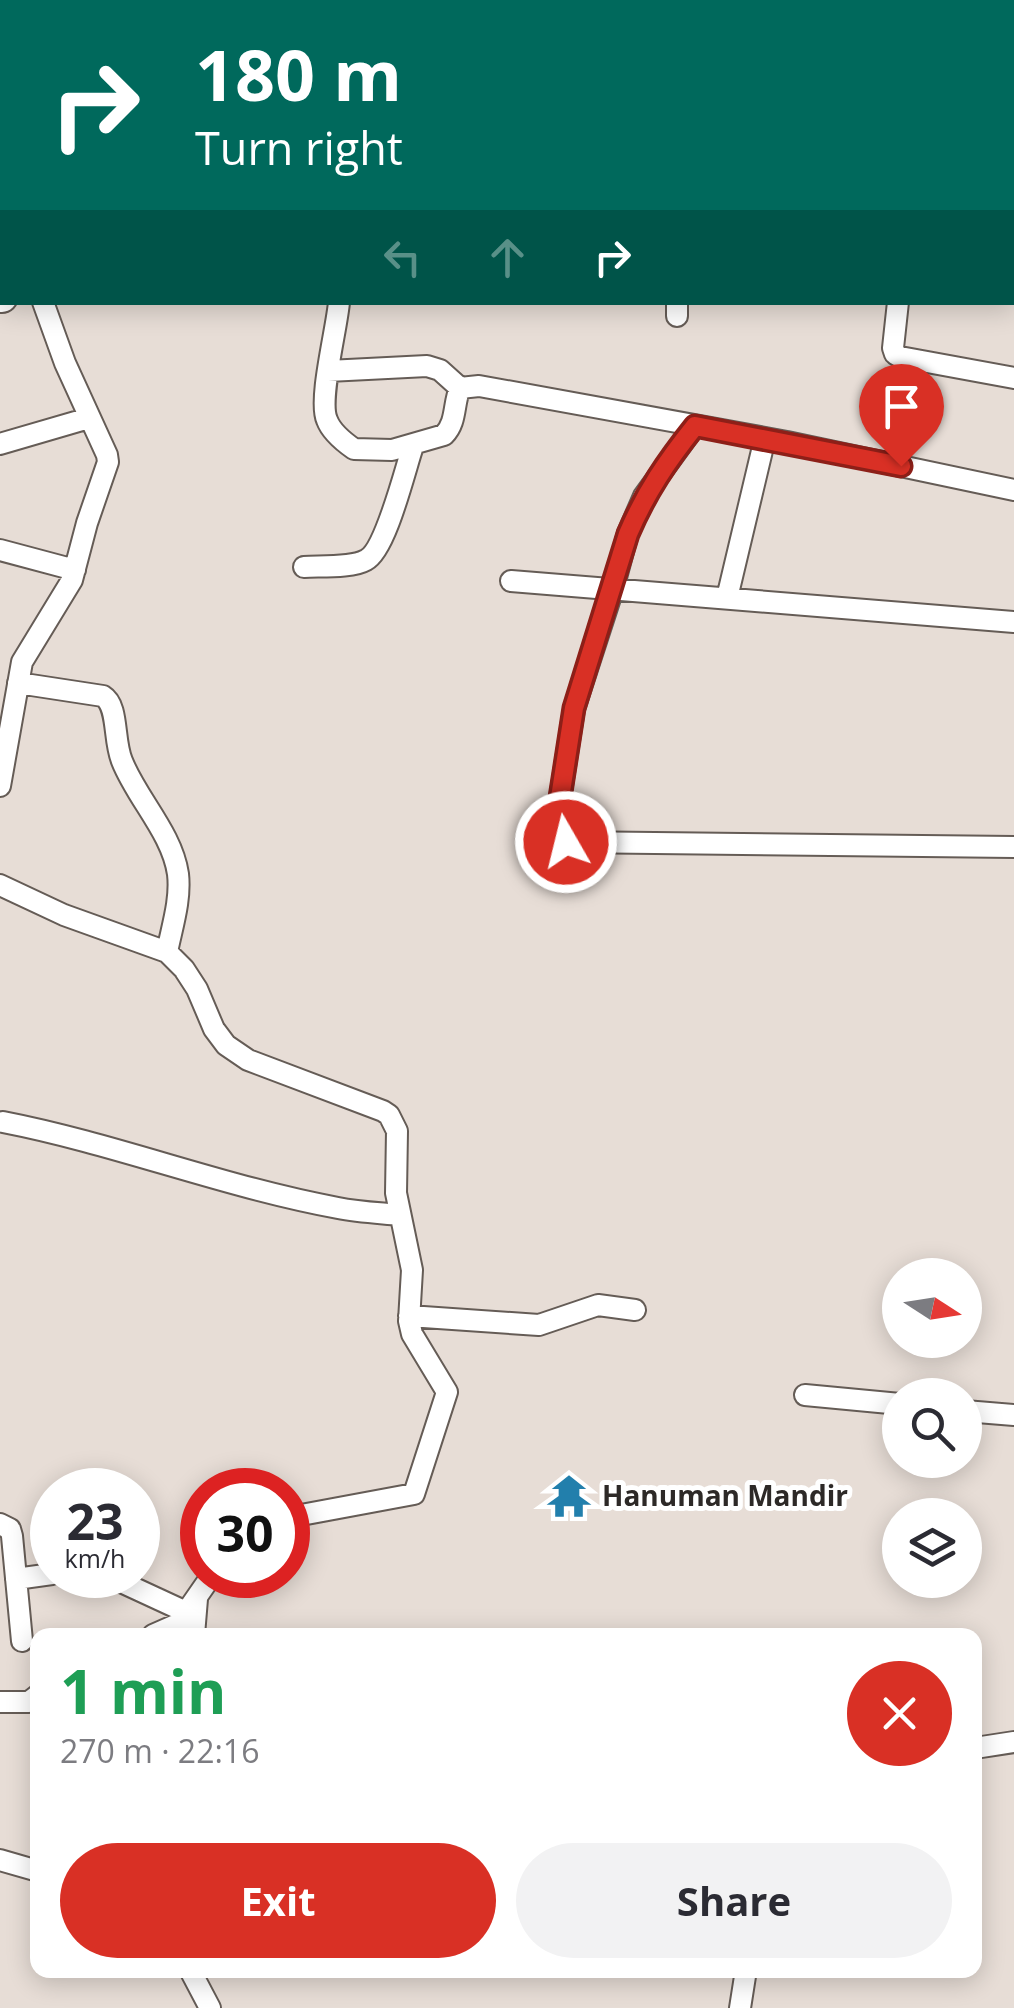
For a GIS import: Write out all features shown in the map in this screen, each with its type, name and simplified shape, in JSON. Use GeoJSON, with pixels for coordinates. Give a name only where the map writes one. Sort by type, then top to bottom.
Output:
{"type":"FeatureCollection","features":[{"type":"Feature","properties":{"kind":"street"},"geometry":{"type":"LineString","coordinates":[[0,786],[12,678],[69,586],[108,462],[44,305]]}},
{"type":"Feature","properties":{"kind":"street"},"geometry":{"type":"LineString","coordinates":[[339,305],[325,417],[348,445],[361,451],[392,450],[444,435],[450,429],[460,388]]}},
{"type":"Feature","properties":{"kind":"street"},"geometry":{"type":"LineString","coordinates":[[898,305],[892,348],[895,354],[1014,378]]}},
{"type":"Feature","properties":{"kind":"street"},"geometry":{"type":"LineString","coordinates":[[328,371],[427,366],[440,370],[460,388],[479,386],[765,438],[1014,490]]}},
{"type":"Feature","properties":{"kind":"street"},"geometry":{"type":"LineString","coordinates":[[0,444],[90,418]]}},
{"type":"Feature","properties":{"kind":"street"},"geometry":{"type":"LineString","coordinates":[[695,426],[644,496],[628,534],[574,708],[555,830],[559,838],[566,842],[1014,847]]}},
{"type":"Feature","properties":{"kind":"street"},"geometry":{"type":"LineString","coordinates":[[727,598],[765,438]]}},
{"type":"Feature","properties":{"kind":"street"},"geometry":{"type":"LineString","coordinates":[[304,567],[360,563],[371,558],[384,538],[413,446]]}},
{"type":"Feature","properties":{"kind":"street"},"geometry":{"type":"LineString","coordinates":[[0,550],[75,570]]}},
{"type":"Feature","properties":{"kind":"street"},"geometry":{"type":"LineString","coordinates":[[511,580],[1014,622]]}},
{"type":"Feature","properties":{"kind":"street"},"geometry":{"type":"LineString","coordinates":[[12,678],[110,700],[120,758],[177,868],[177,900],[167,952]]}},
{"type":"Feature","properties":{"kind":"street"},"geometry":{"type":"LineString","coordinates":[[0,884],[64,915],[167,952],[197,989],[214,1029],[226,1045],[248,1060],[383,1111],[397,1131],[396,1193],[412,1270],[412,1334],[447,1392],[414,1494],[310,1513]]}},
{"type":"Feature","properties":{"kind":"street"},"geometry":{"type":"LineString","coordinates":[[1,1124],[53,1132],[340,1209],[399,1216]]}},
{"type":"Feature","properties":{"kind":"street"},"geometry":{"type":"LineString","coordinates":[[410,1316],[540,1325],[598,1305],[635,1310]]}},
{"type":"Feature","properties":{"kind":"street"},"geometry":{"type":"LineString","coordinates":[[805,1396],[882,1402]]}},
{"type":"Feature","properties":{"kind":"street"},"geometry":{"type":"LineString","coordinates":[[982,1412],[1014,1415]]}},
{"type":"Feature","properties":{"kind":"street"},"geometry":{"type":"LineString","coordinates":[[0,1524],[12,1536],[22,1641]]}},
{"type":"Feature","properties":{"kind":"street"},"geometry":{"type":"LineString","coordinates":[[16,1579],[30,1577]]}},
{"type":"Feature","properties":{"kind":"street"},"geometry":{"type":"LineString","coordinates":[[160,1593],[192,1604]]}},
{"type":"Feature","properties":{"kind":"street"},"geometry":{"type":"LineString","coordinates":[[169,1628],[178,1624],[196,1598]]}},
{"type":"Feature","properties":{"kind":"street"},"geometry":{"type":"LineString","coordinates":[[192,1604],[194,1628]]}},
{"type":"Feature","properties":{"kind":"street"},"geometry":{"type":"LineString","coordinates":[[0,1702],[30,1701]]}},
{"type":"Feature","properties":{"kind":"street"},"geometry":{"type":"LineString","coordinates":[[982,1747],[1014,1742]]}},
{"type":"Feature","properties":{"kind":"street"},"geometry":{"type":"LineString","coordinates":[[0,1860],[30,1869]]}},
{"type":"Feature","properties":{"kind":"street"},"geometry":{"type":"LineString","coordinates":[[194,1978],[210,2008]]}},
{"type":"Feature","properties":{"kind":"street"},"geometry":{"type":"LineString","coordinates":[[740,2008],[745,1978]]}},
{"type":"Feature","properties":{"kind":"place","name":"Hanuman Mandir"},"geometry":{"type":"Point","coordinates":[569,1496]}},
{"type":"Feature","properties":{"kind":"route"},"geometry":{"type":"LineString","coordinates":[[566,842],[555,830],[574,708],[628,534],[644,496],[695,426],[901,466]]}}]}
